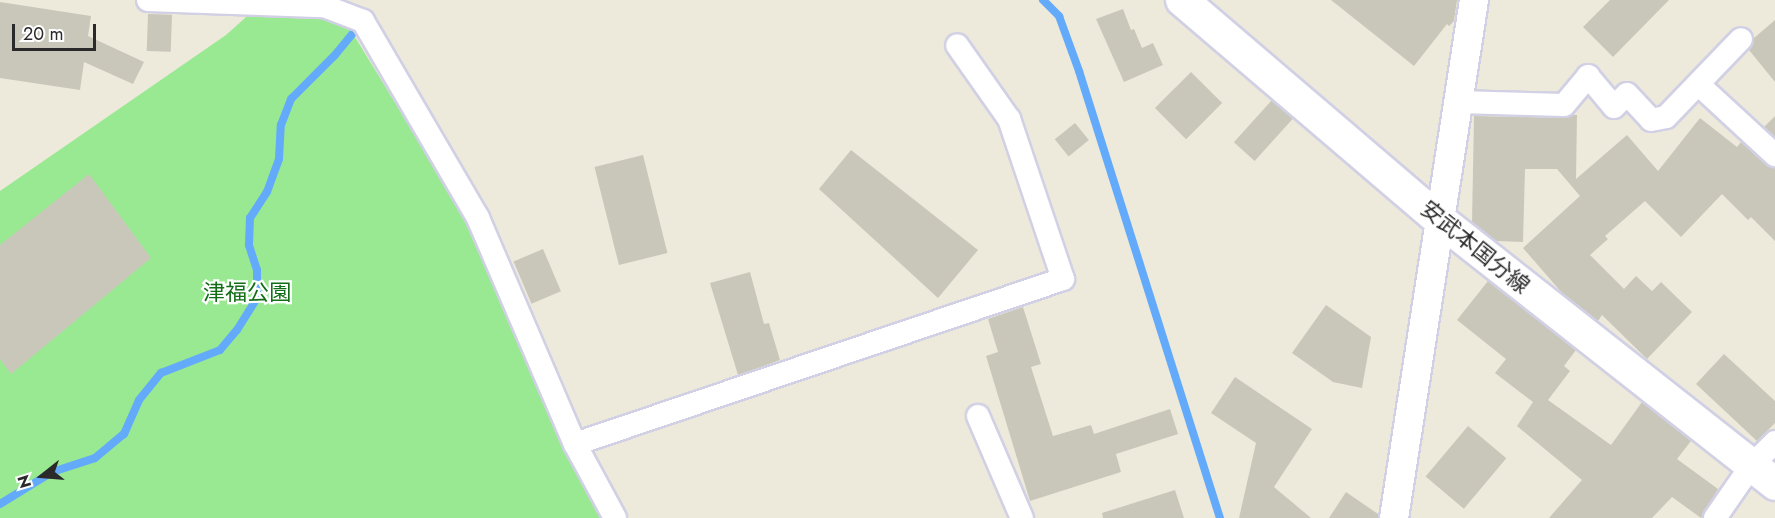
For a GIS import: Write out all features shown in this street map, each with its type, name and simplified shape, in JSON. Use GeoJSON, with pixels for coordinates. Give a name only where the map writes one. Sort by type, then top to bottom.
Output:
{"type":"FeatureCollection","features":[{"type":"Feature","properties":{"kind":"main road","name":"安武本国分線"},"geometry":{"type":"LineString","coordinates":[[1182,0],[1440,220],[1763,475]]}},
{"type":"Feature","properties":{"kind":"street"},"geometry":{"type":"LineString","coordinates":[[148,0],[324,6],[363,21],[478,218],[575,444],[615,518]]}},
{"type":"Feature","properties":{"kind":"street"},"geometry":{"type":"LineString","coordinates":[[1394,518],[1474,0]]}},
{"type":"Feature","properties":{"kind":"street"},"geometry":{"type":"LineString","coordinates":[[1458,102],[1564,105],[1588,76],[1614,107],[1627,94],[1651,120],[1666,117],[1741,39]]}},
{"type":"Feature","properties":{"kind":"street"},"geometry":{"type":"LineString","coordinates":[[575,444],[1063,279],[1009,119],[957,45]]}},
{"type":"Feature","properties":{"kind":"street"},"geometry":{"type":"LineString","coordinates":[[1698,84],[1775,155]]}},
{"type":"Feature","properties":{"kind":"street"},"geometry":{"type":"LineString","coordinates":[[978,416],[1022,518]]}},
{"type":"Feature","properties":{"kind":"street"},"geometry":{"type":"LineString","coordinates":[[1715,518],[1763,475],[1775,442]]}},
{"type":"Feature","properties":{"kind":"green space","name":"津福公園"},"geometry":{"type":"Polygon","coordinates":[[[264,1],[347,24],[465,217],[606,518],[0,518],[0,191],[226,35],[264,1]]]}},
{"type":"Feature","properties":{"kind":"building"},"geometry":{"type":"Polygon","coordinates":[[[1331,0],[1457,0],[1454,21],[1449,26],[1447,24],[1414,66],[1331,0]]]}},
{"type":"Feature","properties":{"kind":"building"},"geometry":{"type":"Polygon","coordinates":[[[1610,0],[1669,0],[1613,57],[1583,27],[1610,0]]]}},
{"type":"Feature","properties":{"kind":"building"},"geometry":{"type":"Polygon","coordinates":[[[0,2],[91,16],[88,36],[144,62],[133,84],[84,62],[80,90],[0,78],[0,2]]]}},
{"type":"Feature","properties":{"kind":"building"},"geometry":{"type":"Polygon","coordinates":[[[1123,9],[1131,30],[1134,29],[1142,48],[1153,43],[1163,65],[1124,82],[1096,19],[1123,9]]]}},
{"type":"Feature","properties":{"kind":"building"},"geometry":{"type":"Polygon","coordinates":[[[148,14],[172,15],[171,52],[147,51],[148,14]]]}},
{"type":"Feature","properties":{"kind":"building"},"geometry":{"type":"Polygon","coordinates":[[[1775,20],[1775,82],[1749,50],[1754,38],[1775,20]]]}},
{"type":"Feature","properties":{"kind":"building"},"geometry":{"type":"Polygon","coordinates":[[[1191,72],[1222,103],[1186,139],[1155,108],[1191,72]]]}},
{"type":"Feature","properties":{"kind":"building"},"geometry":{"type":"Polygon","coordinates":[[[1272,100],[1293,119],[1255,161],[1234,142],[1272,100]]]}},
{"type":"Feature","properties":{"kind":"building"},"geometry":{"type":"Polygon","coordinates":[[[1577,115],[1576,179],[1627,135],[1658,171],[1700,118],[1737,147],[1741,142],[1766,165],[1775,168],[1775,241],[1751,217],[1748,220],[1722,194],[1681,237],[1645,201],[1605,236],[1608,239],[1590,255],[1624,289],[1636,276],[1652,291],[1661,282],[1692,312],[1647,359],[1602,315],[1598,321],[1563,294],[1523,248],[1580,196],[1557,169],[1525,169],[1523,242],[1496,241],[1472,222],[1474,116],[1564,118],[1577,115]]]}},
{"type":"Feature","properties":{"kind":"building"},"geometry":{"type":"Polygon","coordinates":[[[1775,116],[1775,137],[1764,127],[1775,116]]]}},
{"type":"Feature","properties":{"kind":"building"},"geometry":{"type":"Polygon","coordinates":[[[1075,123],[1089,140],[1069,156],[1055,139],[1075,123]]]}},
{"type":"Feature","properties":{"kind":"building"},"geometry":{"type":"Polygon","coordinates":[[[851,150],[978,250],[938,298],[819,189],[851,150]]]}},
{"type":"Feature","properties":{"kind":"building"},"geometry":{"type":"Polygon","coordinates":[[[643,155],[667,253],[619,265],[594,167],[643,155]]]}},
{"type":"Feature","properties":{"kind":"building"},"geometry":{"type":"Polygon","coordinates":[[[89,174],[151,258],[11,374],[0,359],[0,245],[89,174]]]}},
{"type":"Feature","properties":{"kind":"building"},"geometry":{"type":"Polygon","coordinates":[[[543,249],[561,291],[532,304],[514,262],[543,249]]]}},
{"type":"Feature","properties":{"kind":"building"},"geometry":{"type":"Polygon","coordinates":[[[750,272],[764,324],[769,323],[780,360],[738,375],[710,283],[750,272]]]}},
{"type":"Feature","properties":{"kind":"building"},"geometry":{"type":"Polygon","coordinates":[[[1488,281],[1576,350],[1564,366],[1570,371],[1548,400],[1611,445],[1642,402],[1691,441],[1677,459],[1718,489],[1701,518],[1672,497],[1652,518],[1549,518],[1582,480],[1517,426],[1533,402],[1495,373],[1506,359],[1457,320],[1488,281]]]}},
{"type":"Feature","properties":{"kind":"building"},"geometry":{"type":"Polygon","coordinates":[[[1326,305],[1371,337],[1362,388],[1333,382],[1292,353],[1326,305]]]}},
{"type":"Feature","properties":{"kind":"building"},"geometry":{"type":"Polygon","coordinates":[[[1023,307],[1041,364],[1031,367],[1053,436],[1091,425],[1094,434],[1170,409],[1178,434],[1116,454],[1121,472],[1030,501],[986,356],[998,352],[988,319],[1023,307]]]}},
{"type":"Feature","properties":{"kind":"building"},"geometry":{"type":"Polygon","coordinates":[[[1724,354],[1775,401],[1775,423],[1757,441],[1696,384],[1724,354]]]}},
{"type":"Feature","properties":{"kind":"building"},"geometry":{"type":"Polygon","coordinates":[[[1235,377],[1312,429],[1274,487],[1311,518],[1239,518],[1256,443],[1211,413],[1235,377]]]}},
{"type":"Feature","properties":{"kind":"building"},"geometry":{"type":"Polygon","coordinates":[[[1468,426],[1506,458],[1464,509],[1426,477],[1468,426]]]}},
{"type":"Feature","properties":{"kind":"building"},"geometry":{"type":"Polygon","coordinates":[[[1175,490],[1184,518],[1103,518],[1102,513],[1175,490]]]}},
{"type":"Feature","properties":{"kind":"building"},"geometry":{"type":"Polygon","coordinates":[[[1346,492],[1378,514],[1378,518],[1329,518],[1346,492]]]}},
{"type":"Feature","properties":{"kind":"waterway"},"geometry":{"type":"LineString","coordinates":[[1043,0],[1059,16],[1079,71],[1220,518]]}},
{"type":"Feature","properties":{"kind":"waterway"},"geometry":{"type":"LineString","coordinates":[[0,504],[52,472],[95,458],[124,434],[139,400],[161,373],[220,350],[237,330],[257,298],[257,270],[249,245],[250,218],[267,192],[279,159],[281,125],[291,99],[335,55],[363,21]]}}]}
